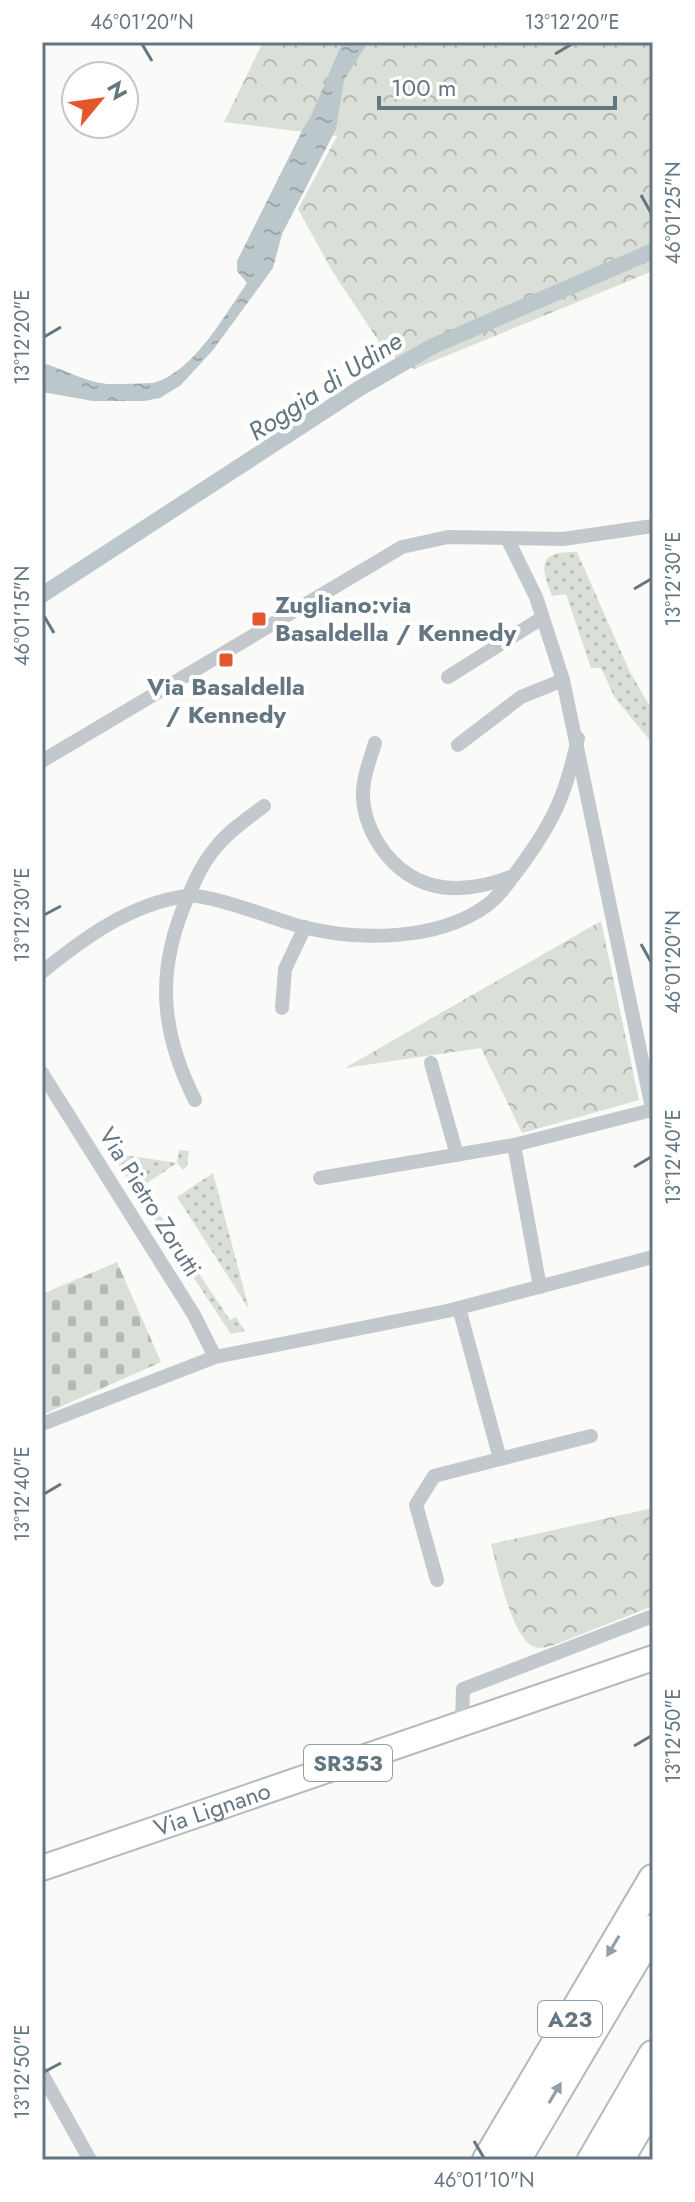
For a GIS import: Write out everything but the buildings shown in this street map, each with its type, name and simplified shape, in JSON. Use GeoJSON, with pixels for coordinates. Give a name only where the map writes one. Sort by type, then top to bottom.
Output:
{"type":"FeatureCollection","features":[{"type":"Feature","properties":{"kind":"highway","name":"A23"},"geometry":{"type":"LineString","coordinates":[[487,2160],[653,1879]]}},
{"type":"Feature","properties":{"kind":"highway","name":"A23"},"geometry":{"type":"LineString","coordinates":[[516,2160],[653,1929]]}},
{"type":"Feature","properties":{"kind":"highway"},"geometry":{"type":"LineString","coordinates":[[592,2160],[653,2055]]}},
{"type":"Feature","properties":{"kind":"highway"},"geometry":{"type":"LineString","coordinates":[[619,2160],[653,2102]]}},
{"type":"Feature","properties":{"kind":"main road","name":"Via Lignano"},"geometry":{"type":"LineString","coordinates":[[42,1868],[653,1658]]}},
{"type":"Feature","properties":{"kind":"street"},"geometry":{"type":"LineString","coordinates":[[42,761],[402,547],[448,537],[594,537],[653,526]]}},
{"type":"Feature","properties":{"kind":"street"},"geometry":{"type":"LineString","coordinates":[[320,1178],[514,1145],[653,1112],[578,738],[542,618],[508,539]]}},
{"type":"Feature","properties":{"kind":"street"},"geometry":{"type":"LineString","coordinates":[[448,677],[542,618]]}},
{"type":"Feature","properties":{"kind":"street"},"geometry":{"type":"LineString","coordinates":[[458,745],[521,697],[563,680]]}},
{"type":"Feature","properties":{"kind":"street"},"geometry":{"type":"LineString","coordinates":[[42,972],[94,931],[149,907],[189,895],[305,927],[370,935],[431,929],[487,906],[514,876],[559,808],[578,738]]}},
{"type":"Feature","properties":{"kind":"street"},"geometry":{"type":"LineString","coordinates":[[375,743],[362,793],[365,817],[375,840],[409,877],[428,886],[453,889],[482,888],[514,876]]}},
{"type":"Feature","properties":{"kind":"street"},"geometry":{"type":"LineString","coordinates":[[195,1100],[175,1051],[165,988],[167,958],[189,895],[206,859],[220,842],[264,806]]}},
{"type":"Feature","properties":{"kind":"street"},"geometry":{"type":"LineString","coordinates":[[282,1008],[285,969],[305,927]]}},
{"type":"Feature","properties":{"kind":"street"},"geometry":{"type":"LineString","coordinates":[[431,1063],[457,1155]]}},
{"type":"Feature","properties":{"kind":"street","name":"Via Pietro Zorutti"},"geometry":{"type":"LineString","coordinates":[[42,1073],[194,1315],[215,1357]]}},
{"type":"Feature","properties":{"kind":"street"},"geometry":{"type":"LineString","coordinates":[[514,1145],[540,1287]]}},
{"type":"Feature","properties":{"kind":"street"},"geometry":{"type":"LineString","coordinates":[[42,1424],[215,1357],[459,1308],[653,1257]]}},
{"type":"Feature","properties":{"kind":"street"},"geometry":{"type":"LineString","coordinates":[[459,1308],[500,1459]]}},
{"type":"Feature","properties":{"kind":"street"},"geometry":{"type":"LineString","coordinates":[[437,1580],[416,1505],[434,1476],[591,1436]]}},
{"type":"Feature","properties":{"kind":"street"},"geometry":{"type":"LineString","coordinates":[[462,1723],[463,1689],[653,1616]]}},
{"type":"Feature","properties":{"kind":"street"},"geometry":{"type":"LineString","coordinates":[[42,2074],[90,2160]]}},
{"type":"Feature","properties":{"kind":"green space"},"geometry":{"type":"Polygon","coordinates":[[[263,42],[653,42],[653,271],[414,369],[385,351],[331,269],[298,209],[337,136],[224,122],[263,42]]]}},
{"type":"Feature","properties":{"kind":"green space"},"geometry":{"type":"Polygon","coordinates":[[[577,552],[629,670],[653,712],[653,744],[615,698],[601,668],[591,668],[566,594],[552,596],[545,576],[545,562],[555,554],[577,552]]]}},
{"type":"Feature","properties":{"kind":"green space"},"geometry":{"type":"Polygon","coordinates":[[[601,921],[639,1100],[522,1133],[481,1048],[345,1068],[601,921]]]}},
{"type":"Feature","properties":{"kind":"green space"},"geometry":{"type":"Polygon","coordinates":[[[179,1150],[189,1151],[187,1166],[183,1170],[177,1163],[179,1150]]]}},
{"type":"Feature","properties":{"kind":"green space"},"geometry":{"type":"Polygon","coordinates":[[[111,1153],[177,1163],[147,1183],[152,1191],[147,1196],[230,1320],[236,1317],[245,1331],[231,1334],[111,1153]]]}},
{"type":"Feature","properties":{"kind":"green space"},"geometry":{"type":"Polygon","coordinates":[[[213,1173],[249,1309],[177,1197],[213,1173]]]}},
{"type":"Feature","properties":{"kind":"green space"},"geometry":{"type":"Polygon","coordinates":[[[117,1262],[161,1362],[42,1415],[42,1294],[117,1262]]]}},
{"type":"Feature","properties":{"kind":"green space"},"geometry":{"type":"Polygon","coordinates":[[[653,1508],[653,1606],[542,1648],[527,1641],[519,1631],[507,1601],[491,1544],[653,1508]]]}},
{"type":"Feature","properties":{"kind":"water"},"geometry":{"type":"Polygon","coordinates":[[[343,42],[368,42],[344,80],[336,129],[282,234],[273,268],[213,350],[181,385],[160,398],[93,401],[42,392],[42,363],[99,383],[148,383],[170,376],[196,354],[247,283],[237,271],[237,261],[312,113],[343,42]]]}},
{"type":"Feature","properties":{"kind":"waterway","name":"Roggia di Udine"},"geometry":{"type":"LineString","coordinates":[[42,595],[360,388],[433,346],[653,251]]}},
{"type":"Feature","properties":{"kind":"place","name":"Zugliano:via Basaldella / Kennedy"},"geometry":{"type":"Point","coordinates":[259,619]}},
{"type":"Feature","properties":{"kind":"place","name":"Via Basaldella / Kennedy"},"geometry":{"type":"Point","coordinates":[226,660]}}]}
